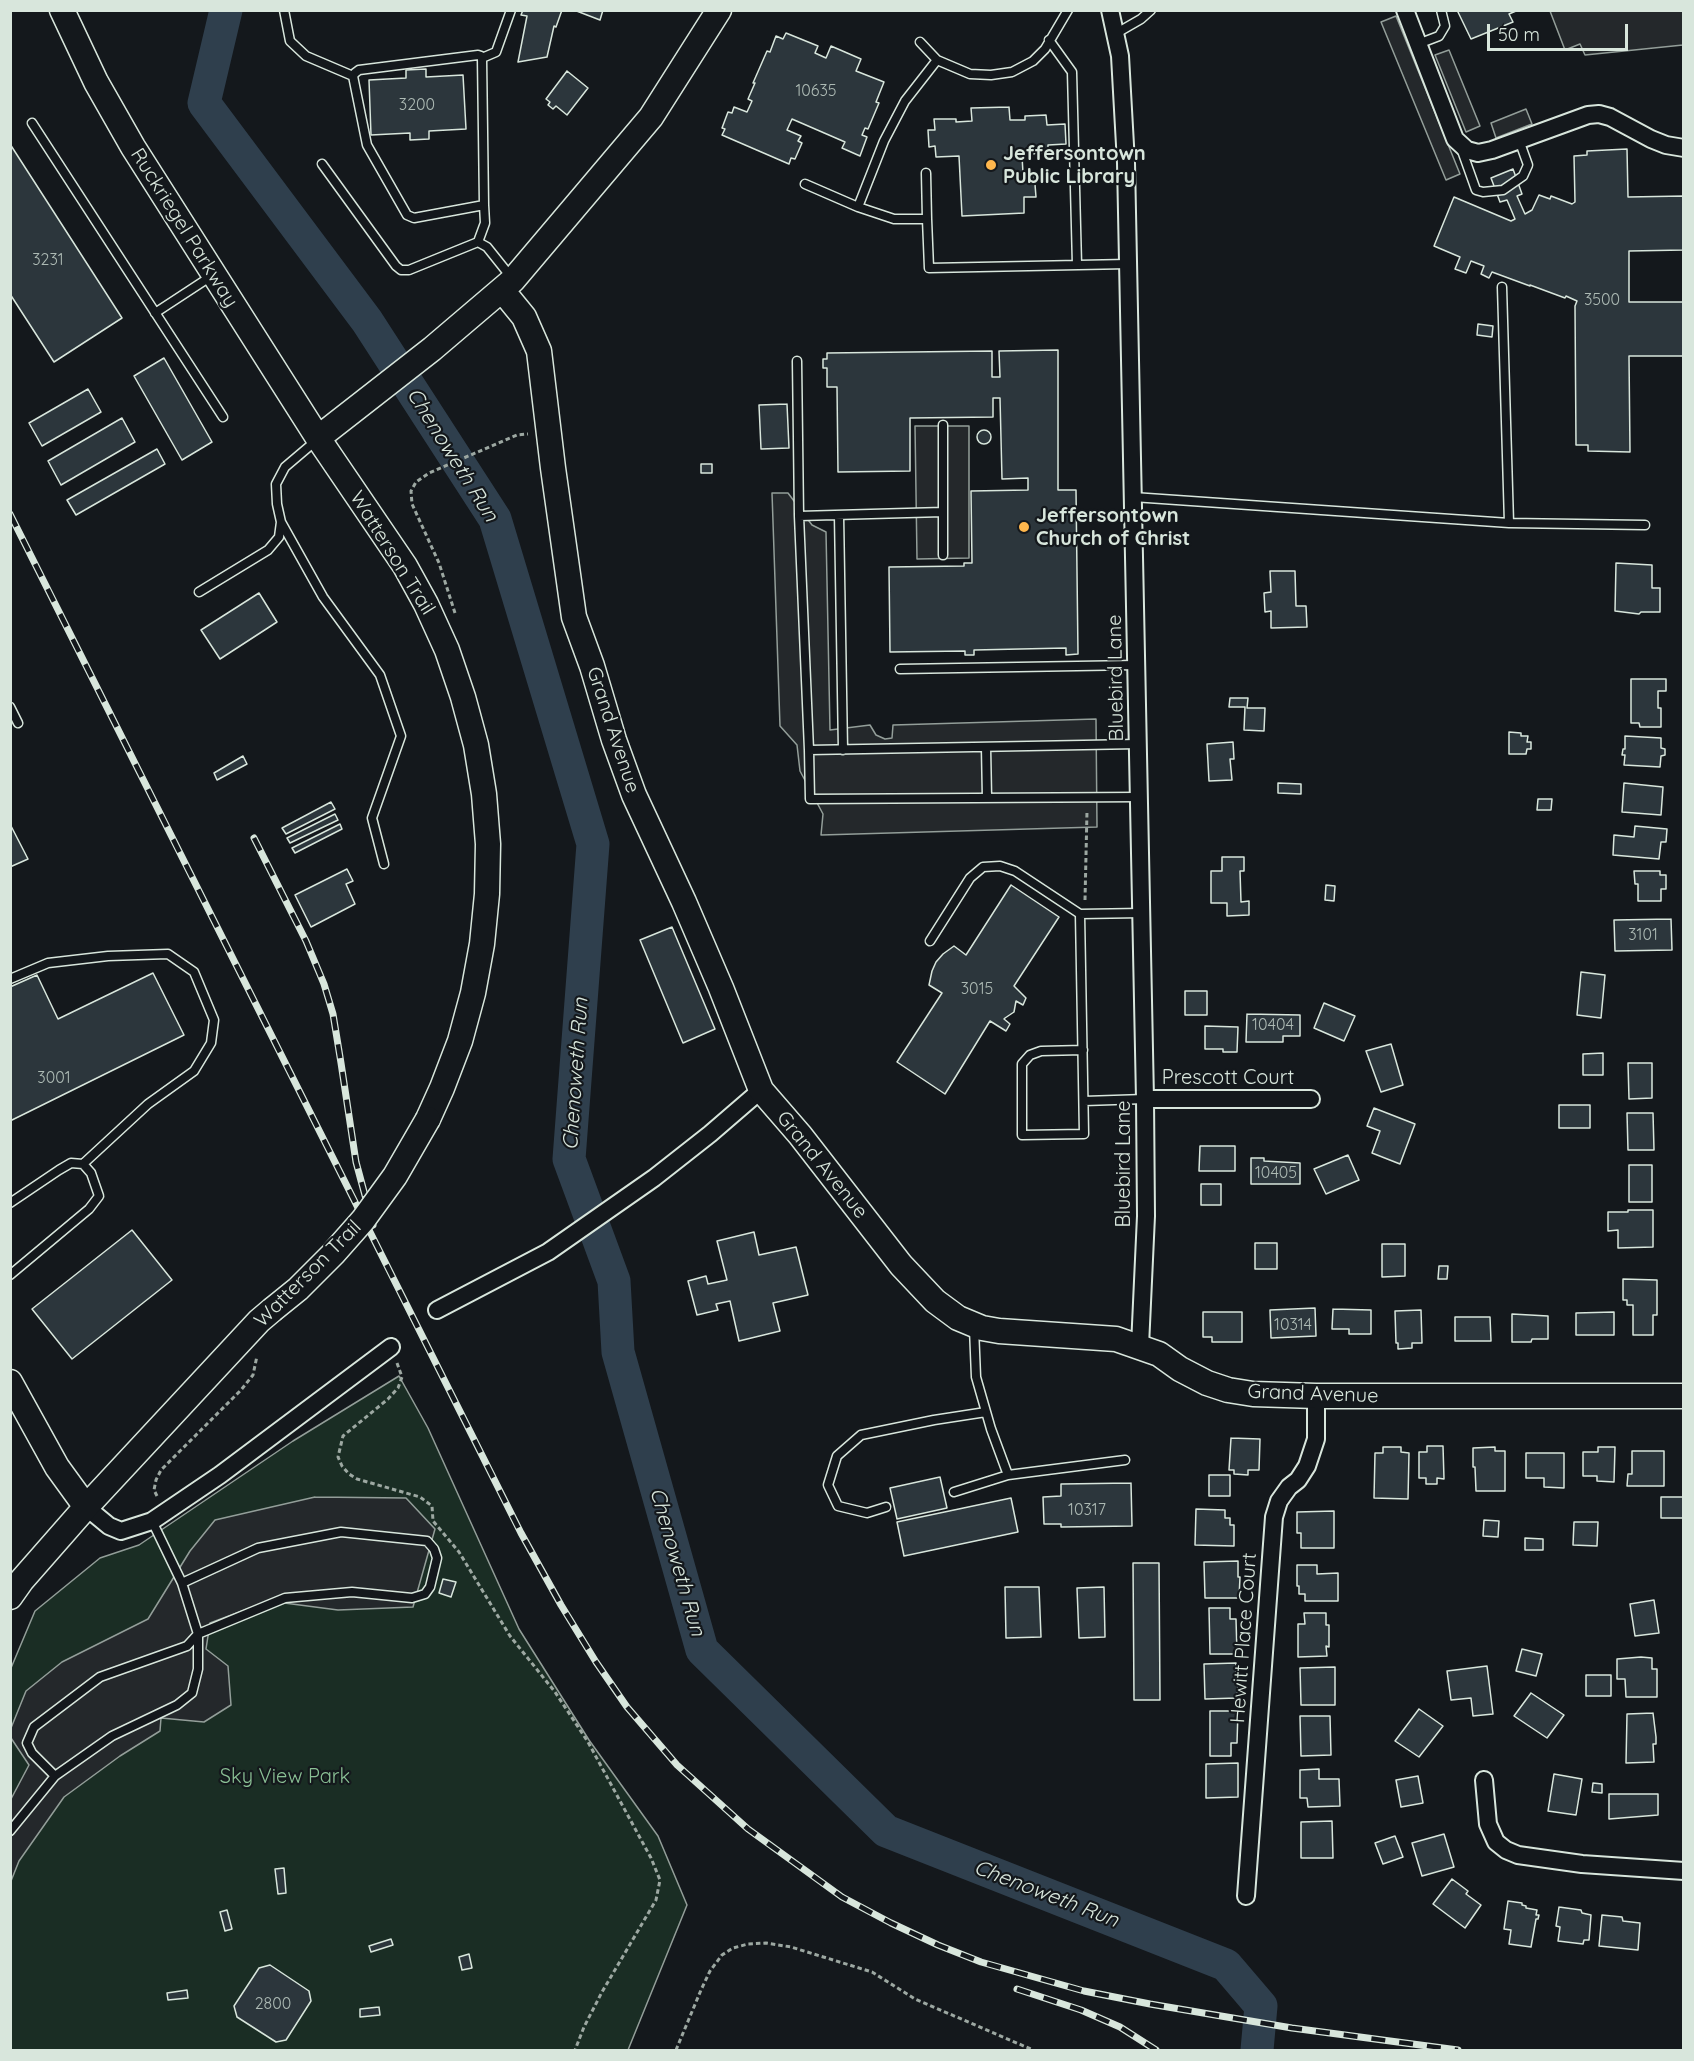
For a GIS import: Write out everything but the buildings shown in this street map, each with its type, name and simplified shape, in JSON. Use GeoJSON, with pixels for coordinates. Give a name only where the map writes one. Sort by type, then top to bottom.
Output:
{"type":"FeatureCollection","features":[{"type":"Feature","properties":{"kind":"main road","name":"Ruckriegel Parkway"},"geometry":{"type":"LineString","coordinates":[[62,10],[96,82],[133,147],[318,438]]}},
{"type":"Feature","properties":{"kind":"main road"},"geometry":{"type":"LineString","coordinates":[[318,438],[378,392],[508,285],[651,117],[718,10]]}},
{"type":"Feature","properties":{"kind":"main road","name":"Grand Avenue"},"geometry":{"type":"LineString","coordinates":[[508,285],[539,351],[574,617],[634,795],[684,902],[761,1090],[800,1135],[901,1265],[935,1301],[958,1318],[999,1331],[1116,1339],[1159,1354],[1180,1369],[1207,1383],[1228,1390],[1274,1395],[1316,1396],[1683,1396]]}},
{"type":"Feature","properties":{"kind":"main road","name":"Watterson Trail"},"geometry":{"type":"LineString","coordinates":[[10,1597],[86,1507],[259,1321],[298,1289],[333,1254],[369,1212],[395,1176],[428,1119],[460,1041],[473,993],[482,944],[487,894],[488,844],[476,745],[463,697],[447,650],[405,566],[318,438]]}},
{"type":"Feature","properties":{"kind":"main road"},"geometry":{"type":"LineString","coordinates":[[10,1382],[57,1467],[86,1507]]}},
{"type":"Feature","properties":{"kind":"street","name":"Bluebird Lane"},"geometry":{"type":"LineString","coordinates":[[1110,10],[1120,56],[1126,163],[1145,1100],[1146,1216],[1140,1347]]}},
{"type":"Feature","properties":{"kind":"street"},"geometry":{"type":"LineString","coordinates":[[1405,10],[1455,139],[1467,150],[1478,153],[1588,115],[1599,114],[1610,117],[1651,139],[1683,148]]}},
{"type":"Feature","properties":{"kind":"street"},"geometry":{"type":"LineString","coordinates":[[437,1310],[548,1252],[654,1178],[711,1134],[761,1090]]}},
{"type":"Feature","properties":{"kind":"street","name":"Prescott Court"},"geometry":{"type":"LineString","coordinates":[[1145,1100],[1311,1099]]}},
{"type":"Feature","properties":{"kind":"street"},"geometry":{"type":"LineString","coordinates":[[86,1507],[121,1532],[158,1516],[220,1475],[392,1347]]}},
{"type":"Feature","properties":{"kind":"street","name":"Hewitt Place Court"},"geometry":{"type":"LineString","coordinates":[[1246,1896],[1274,1517],[1279,1501],[1307,1466],[1316,1439],[1316,1396]]}},
{"type":"Feature","properties":{"kind":"street"},"geometry":{"type":"LineString","coordinates":[[1484,1780],[1488,1824],[1496,1842],[1506,1850],[1518,1855],[1582,1864],[1683,1871]]}},
{"type":"Feature","properties":{"kind":"lane"},"geometry":{"type":"LineString","coordinates":[[284,10],[290,41],[306,56],[353,76]]}},
{"type":"Feature","properties":{"kind":"lane"},"geometry":{"type":"LineString","coordinates":[[482,58],[496,52],[511,10]]}},
{"type":"Feature","properties":{"kind":"lane"},"geometry":{"type":"LineString","coordinates":[[920,42],[937,60],[970,74],[991,75],[1012,72],[1033,61],[1045,49],[1068,10]]}},
{"type":"Feature","properties":{"kind":"lane"},"geometry":{"type":"LineString","coordinates":[[1115,33],[1141,19],[1151,10]]}},
{"type":"Feature","properties":{"kind":"lane"},"geometry":{"type":"LineString","coordinates":[[1418,44],[1439,36],[1444,26],[1441,10]]}},
{"type":"Feature","properties":{"kind":"lane"},"geometry":{"type":"LineString","coordinates":[[1050,40],[1072,72],[1077,265]]}},
{"type":"Feature","properties":{"kind":"lane"},"geometry":{"type":"LineString","coordinates":[[353,76],[359,70],[478,55],[482,58]]}},
{"type":"Feature","properties":{"kind":"lane"},"geometry":{"type":"LineString","coordinates":[[322,164],[401,270],[409,270],[478,242],[485,223],[482,58]]}},
{"type":"Feature","properties":{"kind":"lane"},"geometry":{"type":"LineString","coordinates":[[858,207],[884,141],[905,102],[937,60]]}},
{"type":"Feature","properties":{"kind":"lane"},"geometry":{"type":"LineString","coordinates":[[353,76],[367,145],[407,215],[414,218],[484,205]]}},
{"type":"Feature","properties":{"kind":"lane"},"geometry":{"type":"LineString","coordinates":[[32,123],[224,417]]}},
{"type":"Feature","properties":{"kind":"lane"},"geometry":{"type":"LineString","coordinates":[[1458,142],[1476,190],[1483,192],[1503,190],[1523,176],[1528,165],[1519,140]]}},
{"type":"Feature","properties":{"kind":"lane"},"geometry":{"type":"LineString","coordinates":[[926,173],[929,268],[1128,264]]}},
{"type":"Feature","properties":{"kind":"lane"},"geometry":{"type":"LineString","coordinates":[[805,184],[858,207],[894,219],[927,219]]}},
{"type":"Feature","properties":{"kind":"lane"},"geometry":{"type":"LineString","coordinates":[[478,242],[488,247],[508,285]]}},
{"type":"Feature","properties":{"kind":"lane"},"geometry":{"type":"LineString","coordinates":[[155,313],[213,275]]}},
{"type":"Feature","properties":{"kind":"lane"},"geometry":{"type":"LineString","coordinates":[[1502,286],[1509,523]]}},
{"type":"Feature","properties":{"kind":"lane"},"geometry":{"type":"LineString","coordinates":[[796,361],[799,516],[810,799],[1139,797]]}},
{"type":"Feature","properties":{"kind":"lane"},"geometry":{"type":"LineString","coordinates":[[943,425],[943,555]]}},
{"type":"Feature","properties":{"kind":"lane"},"geometry":{"type":"LineString","coordinates":[[318,438],[285,468],[276,484],[277,504],[281,522],[323,597],[380,675],[401,736],[372,818],[384,864]]}},
{"type":"Feature","properties":{"kind":"lane"},"geometry":{"type":"LineString","coordinates":[[1133,497],[1509,523],[1645,525]]}},
{"type":"Feature","properties":{"kind":"lane"},"geometry":{"type":"LineString","coordinates":[[799,516],[944,512]]}},
{"type":"Feature","properties":{"kind":"lane"},"geometry":{"type":"LineString","coordinates":[[839,515],[843,750]]}},
{"type":"Feature","properties":{"kind":"lane"},"geometry":{"type":"LineString","coordinates":[[199,592],[268,550],[279,537],[281,522]]}},
{"type":"Feature","properties":{"kind":"lane"},"geometry":{"type":"LineString","coordinates":[[900,669],[1136,665]]}},
{"type":"Feature","properties":{"kind":"lane"},"geometry":{"type":"LineString","coordinates":[[10,707],[18,723]]}},
{"type":"Feature","properties":{"kind":"lane"},"geometry":{"type":"LineString","coordinates":[[808,750],[1138,744]]}},
{"type":"Feature","properties":{"kind":"lane"},"geometry":{"type":"LineString","coordinates":[[986,747],[987,798]]}},
{"type":"Feature","properties":{"kind":"lane"},"geometry":{"type":"LineString","coordinates":[[930,941],[970,878],[983,867],[1000,866],[1015,871],[1082,914],[1142,913]]}},
{"type":"Feature","properties":{"kind":"lane"},"geometry":{"type":"LineString","coordinates":[[1082,914],[1084,1134],[1022,1135],[1023,1064],[1030,1055],[1041,1051],[1083,1050]]}},
{"type":"Feature","properties":{"kind":"lane"},"geometry":{"type":"LineString","coordinates":[[10,979],[48,963],[108,956],[168,954],[194,972],[214,1020],[211,1043],[194,1071],[148,1104],[83,1164]]}},
{"type":"Feature","properties":{"kind":"lane"},"geometry":{"type":"LineString","coordinates":[[1084,1101],[1145,1100]]}},
{"type":"Feature","properties":{"kind":"lane"},"geometry":{"type":"LineString","coordinates":[[10,1203],[71,1163],[83,1164],[91,1173],[99,1196],[89,1209],[10,1275]]}},
{"type":"Feature","properties":{"kind":"lane"},"geometry":{"type":"LineString","coordinates":[[974,1324],[976,1377],[1008,1474]]}},
{"type":"Feature","properties":{"kind":"lane"},"geometry":{"type":"LineString","coordinates":[[886,1507],[867,1513],[838,1506],[828,1485],[837,1456],[861,1435],[986,1412]]}},
{"type":"Feature","properties":{"kind":"lane"},"geometry":{"type":"LineString","coordinates":[[954,1492],[1008,1474],[1125,1460]]}},
{"type":"Feature","properties":{"kind":"lane"},"geometry":{"type":"LineString","coordinates":[[10,1831],[55,1776],[112,1736],[177,1705],[192,1693],[198,1669],[198,1634],[158,1516]]}},
{"type":"Feature","properties":{"kind":"lane"},"geometry":{"type":"LineString","coordinates":[[55,1776],[32,1753],[27,1743],[34,1727],[100,1677],[187,1646],[198,1634],[285,1598],[352,1592],[412,1598],[425,1594],[430,1587],[437,1558],[434,1549],[427,1541],[341,1532],[258,1548],[182,1582]]}},
{"type":"Feature","properties":{"kind":"path"},"geometry":{"type":"LineString","coordinates":[[429,473],[507,440]]}},
{"type":"Feature","properties":{"kind":"path"},"geometry":{"type":"LineString","coordinates":[[1082,914],[1088,797]]}},
{"type":"Feature","properties":{"kind":"path"},"geometry":{"type":"LineString","coordinates":[[392,1347],[402,1377],[398,1388],[388,1399],[342,1436],[338,1457],[342,1466],[357,1479],[420,1497],[432,1506],[433,1521],[459,1552],[510,1636],[555,1692],[588,1742],[660,1880],[656,1900],[602,1992],[575,2050]]}},
{"type":"Feature","properties":{"kind":"path"},"geometry":{"type":"LineString","coordinates":[[158,1516],[154,1490],[161,1470],[241,1390],[253,1375],[256,1358],[261,1351]]}},
{"type":"Feature","properties":{"kind":"path"},"geometry":{"type":"LineString","coordinates":[[675,2050],[710,1971],[722,1955],[740,1946],[766,1943],[791,1947],[872,1972],[915,1999],[1033,2050]]}},
{"type":"Feature","properties":{"kind":"green space","name":"Sky View Park"},"geometry":{"type":"Polygon","coordinates":[[[399,1376],[428,1428],[519,1629],[589,1740],[658,1836],[687,1905],[628,2050],[11,2050],[11,1668],[35,1611],[100,1558],[139,1545],[293,1441],[399,1376]]]}},
{"type":"Feature","properties":{"kind":"shaded area"},"geometry":{"type":"Polygon","coordinates":[[[1550,11],[1683,11],[1683,45],[1585,55],[1580,44],[1565,50],[1550,11]]]}},
{"type":"Feature","properties":{"kind":"shaded area"},"geometry":{"type":"Polygon","coordinates":[[[1396,16],[1460,174],[1446,180],[1381,22],[1396,16]]]}},
{"type":"Feature","properties":{"kind":"shaded area"},"geometry":{"type":"Polygon","coordinates":[[[1449,50],[1480,126],[1466,132],[1435,55],[1449,50]]]}},
{"type":"Feature","properties":{"kind":"shaded area"},"geometry":{"type":"Polygon","coordinates":[[[1526,109],[1532,124],[1496,138],[1491,123],[1526,109]]]}},
{"type":"Feature","properties":{"kind":"shaded area"},"geometry":{"type":"Polygon","coordinates":[[[915,426],[969,426],[969,558],[917,559],[915,426]]]}},
{"type":"Feature","properties":{"kind":"shaded area"},"geometry":{"type":"Polygon","coordinates":[[[772,493],[788,493],[812,525],[826,532],[830,730],[870,725],[876,735],[885,739],[892,738],[893,725],[1096,719],[1097,827],[821,835],[823,814],[800,771],[797,745],[780,726],[772,493]]]}},
{"type":"Feature","properties":{"kind":"shaded area"},"geometry":{"type":"Polygon","coordinates":[[[315,1497],[406,1498],[435,1529],[413,1607],[338,1610],[269,1601],[210,1623],[206,1649],[228,1666],[231,1705],[204,1722],[161,1718],[160,1731],[120,1756],[64,1797],[19,1861],[11,1881],[11,1799],[29,1765],[11,1738],[11,1728],[26,1691],[62,1662],[148,1619],[190,1551],[215,1520],[315,1497]]]}},
{"type":"Feature","properties":{"kind":"waterway","name":"Chenoweth Run"},"geometry":{"type":"LineString","coordinates":[[226,10],[204,103],[367,321],[495,519],[593,844],[569,1159],[614,1281],[618,1352],[702,1650],[886,1831],[1226,1965],[1261,2006],[1257,2050]]}},
{"type":"Feature","properties":{"kind":"railway"},"geometry":{"type":"LineString","coordinates":[[10,514],[521,1533],[596,1662],[627,1707],[677,1765],[748,1829],[842,1897],[938,1945],[981,1962],[1084,1991],[1150,2004],[1292,2028],[1458,2050]]}},
{"type":"Feature","properties":{"kind":"railway"},"geometry":{"type":"LineString","coordinates":[[254,838],[306,941],[324,984],[333,1014],[356,1162],[373,1225]]}},
{"type":"Feature","properties":{"kind":"railway"},"geometry":{"type":"LineString","coordinates":[[1017,1989],[1081,2010],[1120,2027],[1156,2050]]}},
{"type":"Feature","properties":{"kind":"place","name":"Jeffersontown Public Library"},"geometry":{"type":"Point","coordinates":[991,165]}},
{"type":"Feature","properties":{"kind":"place","name":"Jeffersontown Church of Christ"},"geometry":{"type":"Point","coordinates":[1024,527]}}]}
